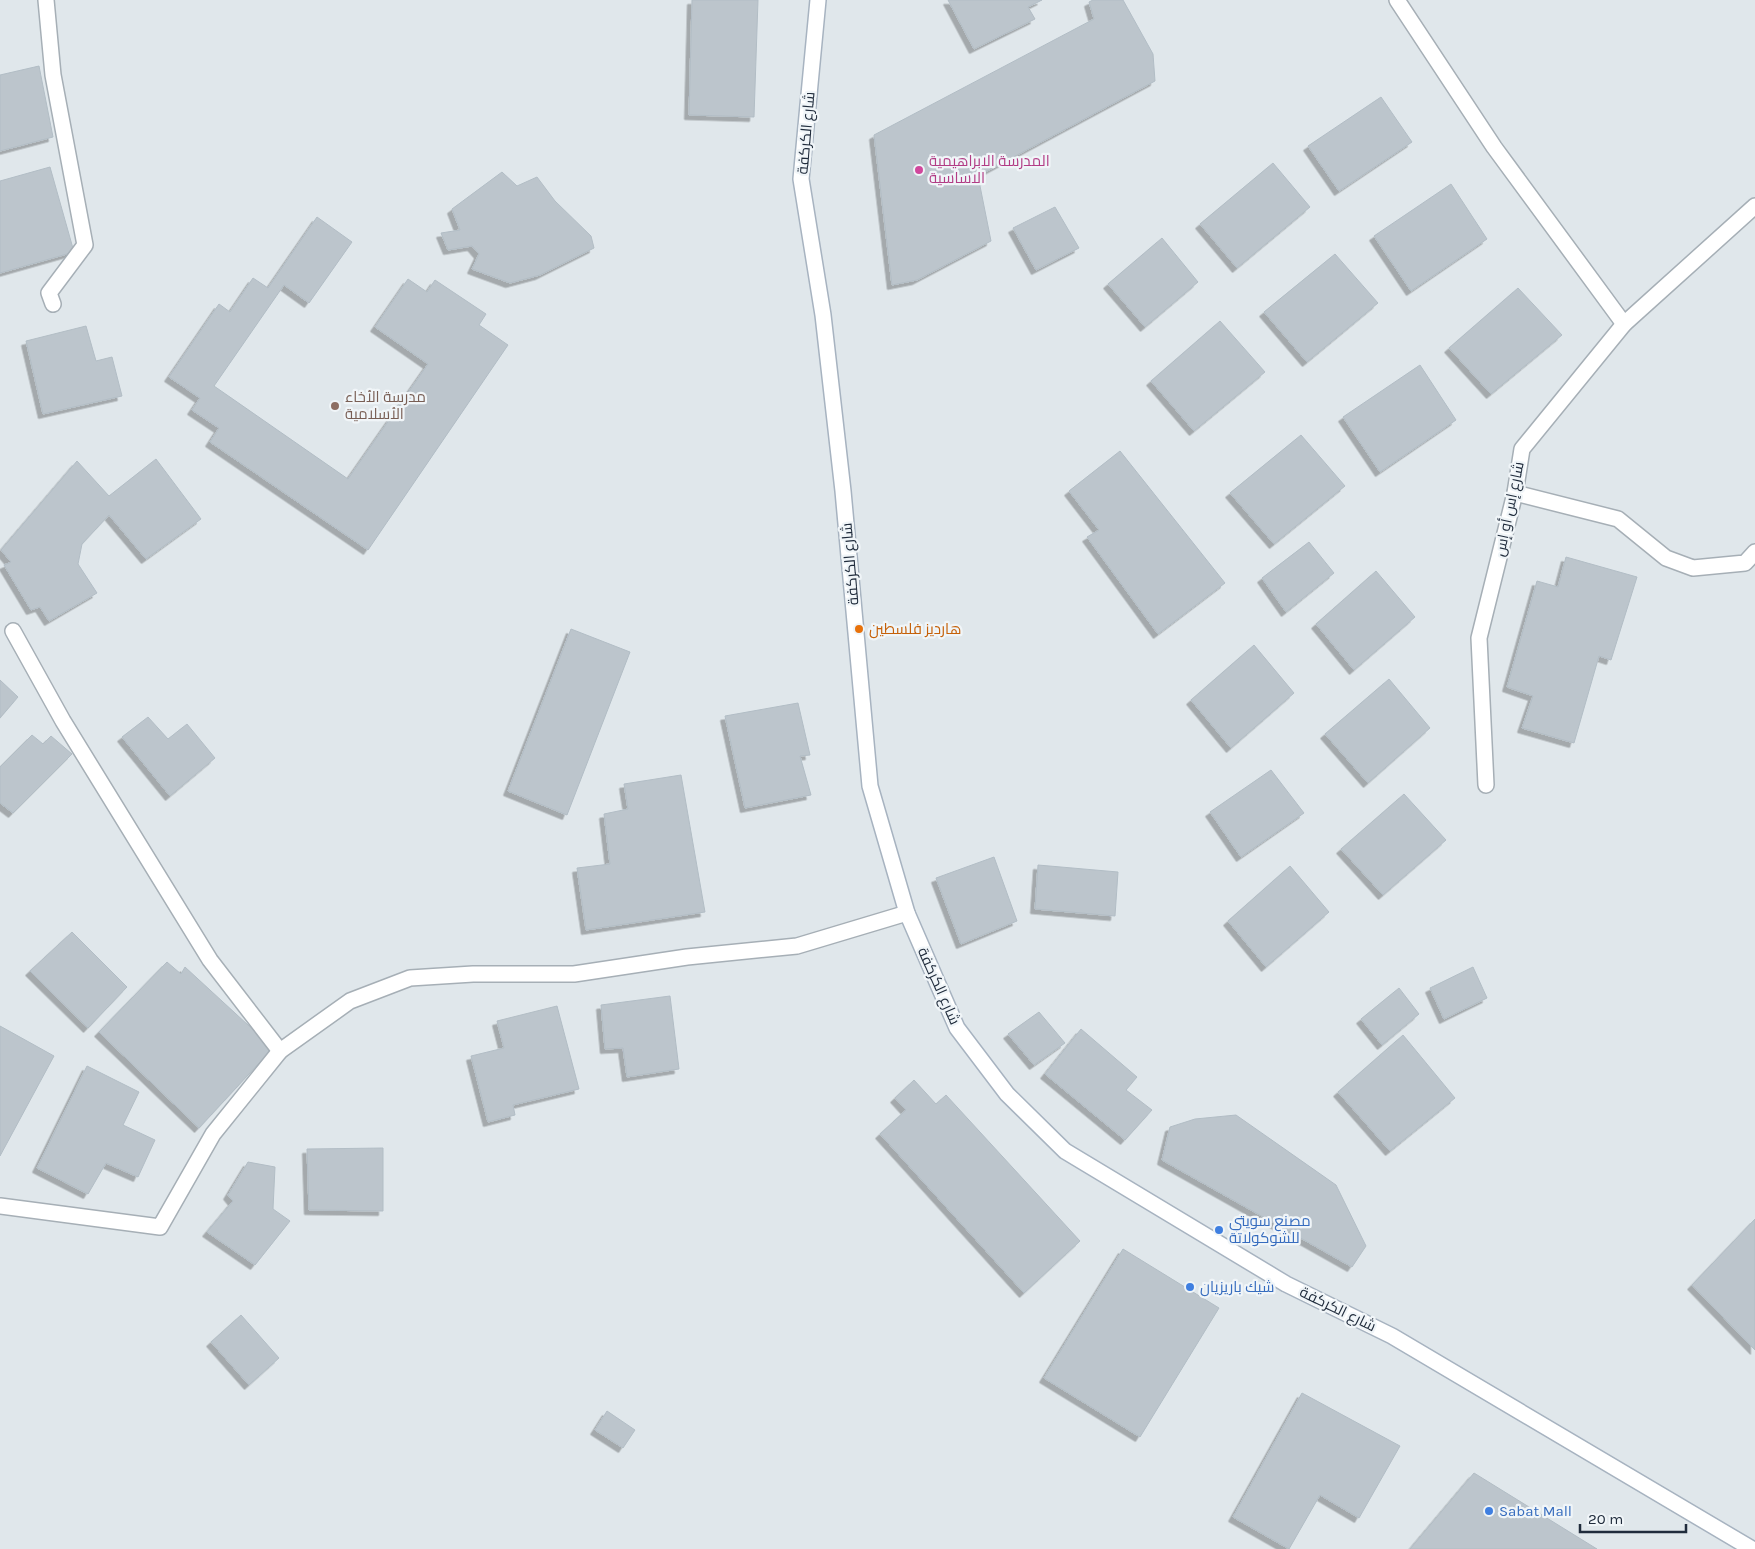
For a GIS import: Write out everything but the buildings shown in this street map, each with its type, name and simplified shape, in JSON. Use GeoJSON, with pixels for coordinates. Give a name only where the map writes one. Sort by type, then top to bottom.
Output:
{"type":"FeatureCollection","features":[{"type":"Feature","properties":{"kind":"street"},"geometry":{"type":"LineString","coordinates":[[46,0],[53,75],[85,245],[49,293],[53,304]]}},
{"type":"Feature","properties":{"kind":"street","name":"شارع الكركفة"},"geometry":{"type":"LineString","coordinates":[[818,0],[801,179],[822,315],[843,491],[870,786],[907,913],[957,1028],[1007,1094],[1065,1151],[1286,1284],[1392,1336],[1752,1549]]}},
{"type":"Feature","properties":{"kind":"street"},"geometry":{"type":"LineString","coordinates":[[1397,0],[1494,147],[1624,324]]}},
{"type":"Feature","properties":{"kind":"street","name":"شارع إس أو إس"},"geometry":{"type":"LineString","coordinates":[[1486,785],[1479,638],[1516,494],[1522,449],[1624,324],[1755,206]]}},
{"type":"Feature","properties":{"kind":"street"},"geometry":{"type":"LineString","coordinates":[[1516,494],[1618,519],[1666,558],[1692,568],[1745,563],[1755,552]]}},
{"type":"Feature","properties":{"kind":"street"},"geometry":{"type":"LineString","coordinates":[[12,631],[63,721],[210,960],[280,1051]]}},
{"type":"Feature","properties":{"kind":"street"},"geometry":{"type":"LineString","coordinates":[[0,1206],[160,1227],[213,1134],[280,1051],[350,1001],[410,978],[473,974],[574,974],[687,957],[796,946],[907,913]]}},
{"type":"Feature","properties":{"kind":"place","name":"المدرسة الابراهيمية الاساسية"},"geometry":{"type":"Point","coordinates":[919,170]}},
{"type":"Feature","properties":{"kind":"place","name":"مدرسة الأخاء الأسلامية"},"geometry":{"type":"Point","coordinates":[335,406]}},
{"type":"Feature","properties":{"kind":"place","name":"هارديز فلسطين"},"geometry":{"type":"Point","coordinates":[859,629]}},
{"type":"Feature","properties":{"kind":"place","name":"مصنع سويتي للشوكولاتة"},"geometry":{"type":"Point","coordinates":[1219,1230]}},
{"type":"Feature","properties":{"kind":"place","name":"شيك باريزيان"},"geometry":{"type":"Point","coordinates":[1190,1287]}},
{"type":"Feature","properties":{"kind":"place","name":"Sabat Mall"},"geometry":{"type":"Point","coordinates":[1489,1511]}}]}
